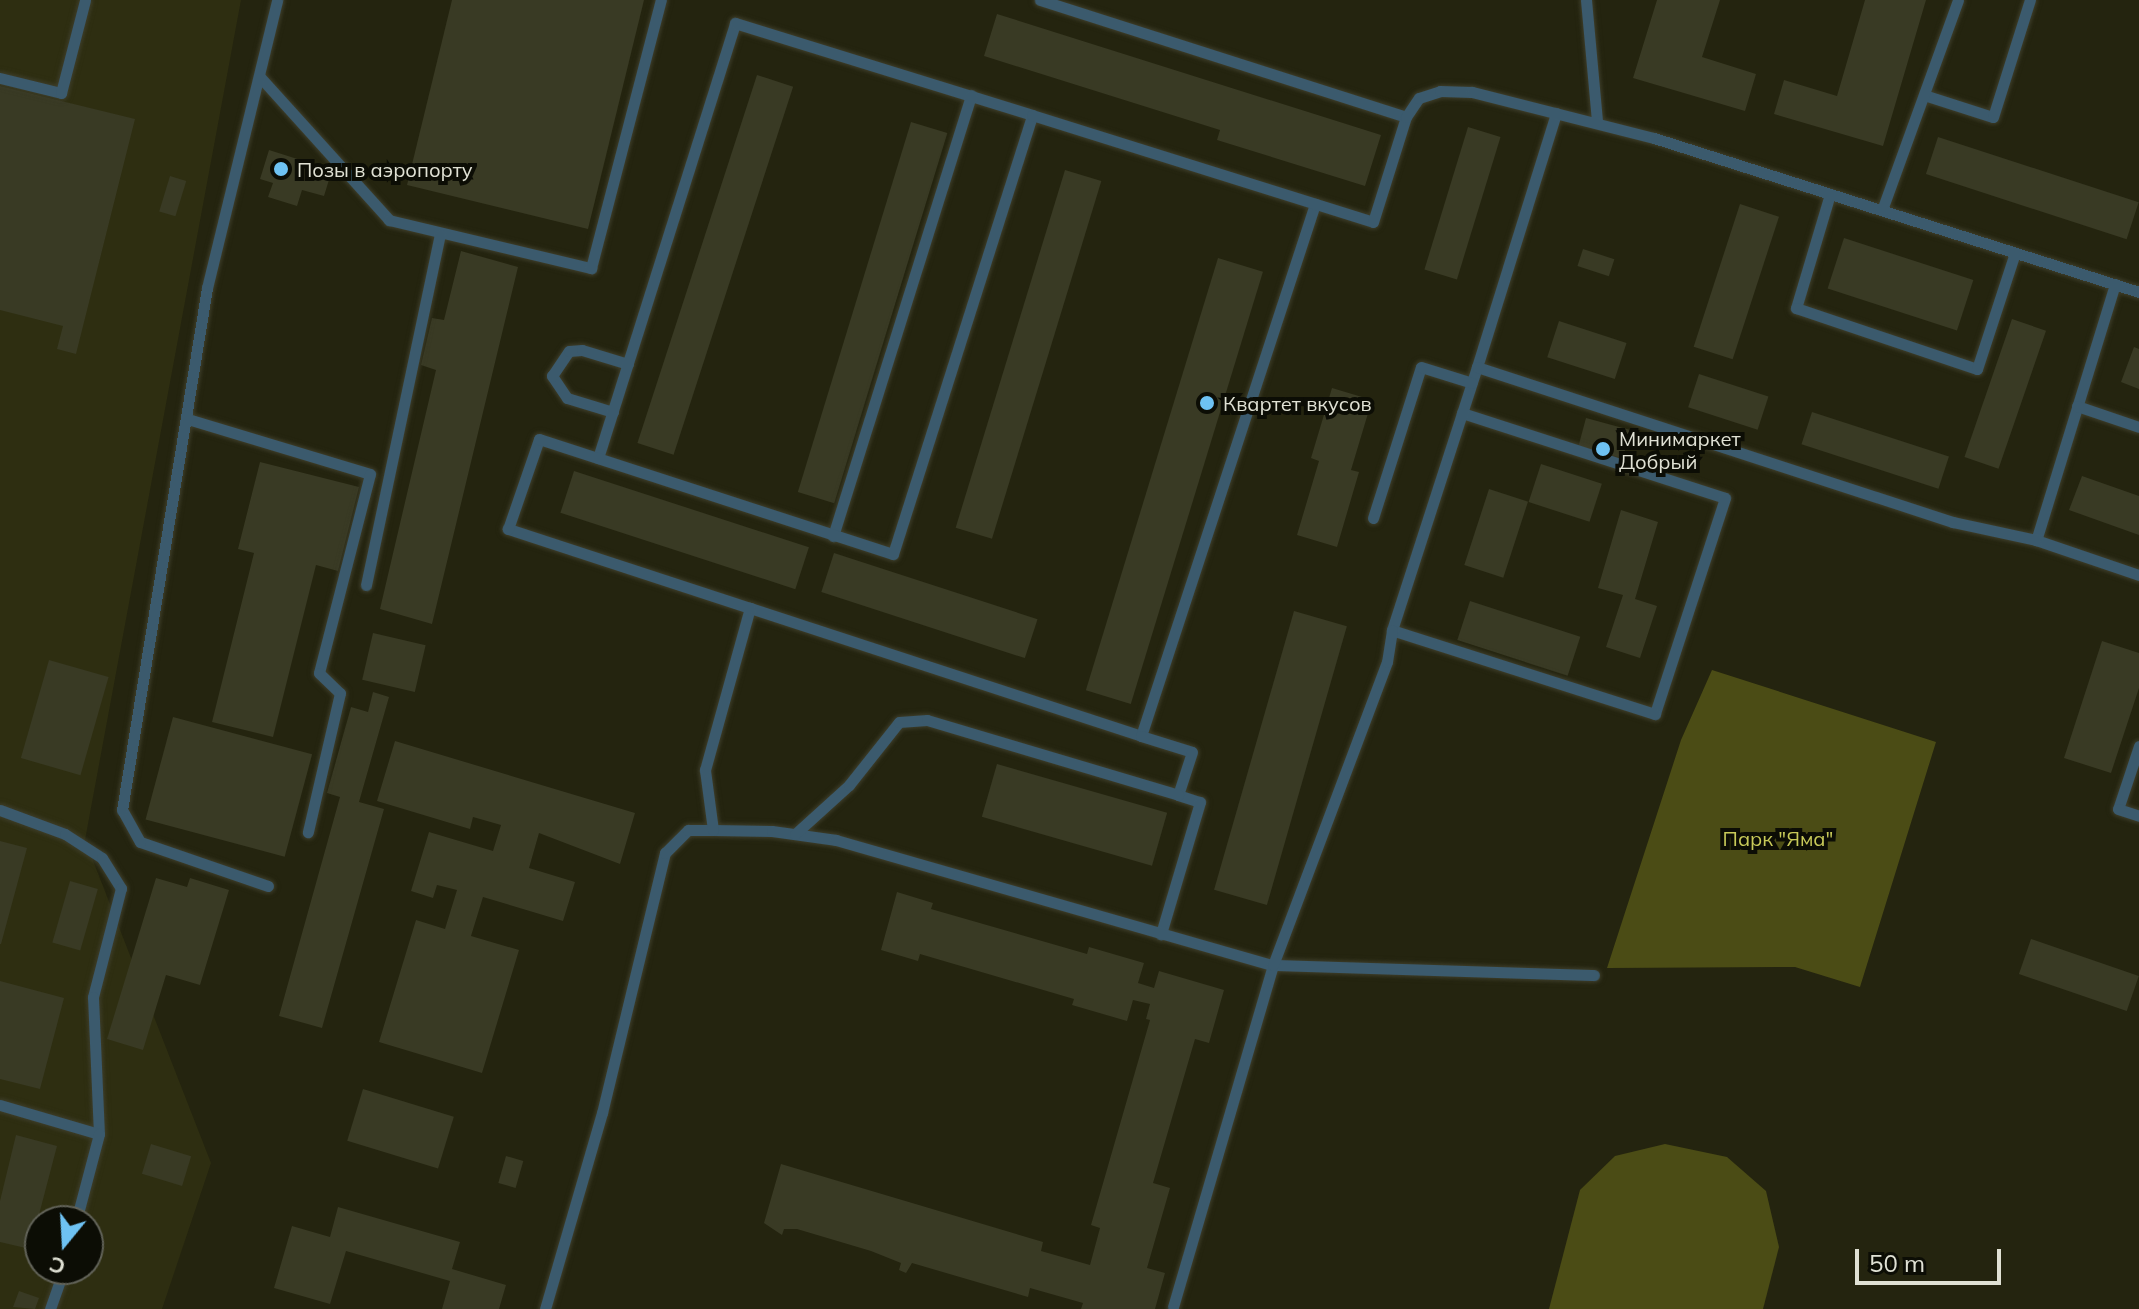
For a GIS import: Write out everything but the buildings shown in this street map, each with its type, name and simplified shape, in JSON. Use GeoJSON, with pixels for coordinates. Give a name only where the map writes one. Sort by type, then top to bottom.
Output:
{"type":"FeatureCollection","features":[{"type":"Feature","properties":{"kind":"lane"},"geometry":{"type":"LineString","coordinates":[[0,78],[61,93],[85,0]]}},
{"type":"Feature","properties":{"kind":"lane"},"geometry":{"type":"LineString","coordinates":[[268,886],[140,842],[122,810],[207,288],[277,0]]}},
{"type":"Feature","properties":{"kind":"lane"},"geometry":{"type":"LineString","coordinates":[[260,77],[389,220],[440,235],[591,268],[661,0]]}},
{"type":"Feature","properties":{"kind":"lane"},"geometry":{"type":"LineString","coordinates":[[1040,0],[1406,117]]}},
{"type":"Feature","properties":{"kind":"lane"},"geometry":{"type":"LineString","coordinates":[[1586,0],[1597,122]]}},
{"type":"Feature","properties":{"kind":"lane"},"geometry":{"type":"LineString","coordinates":[[1882,210],[1958,0]]}},
{"type":"Feature","properties":{"kind":"lane"},"geometry":{"type":"LineString","coordinates":[[1924,95],[1993,117],[2030,0]]}},
{"type":"Feature","properties":{"kind":"lane"},"geometry":{"type":"LineString","coordinates":[[598,458],[735,23],[1373,222],[1406,117],[1419,98],[1440,91],[1472,92],[1597,122],[2139,292]]}},
{"type":"Feature","properties":{"kind":"lane"},"geometry":{"type":"LineString","coordinates":[[833,536],[971,95]]}},
{"type":"Feature","properties":{"kind":"lane"},"geometry":{"type":"LineString","coordinates":[[1173,1307],[1273,965],[1387,662],[1392,630],[1556,113]]}},
{"type":"Feature","properties":{"kind":"lane"},"geometry":{"type":"LineString","coordinates":[[1032,115],[893,554],[539,439],[508,529],[1192,752],[1178,795]]}},
{"type":"Feature","properties":{"kind":"lane"},"geometry":{"type":"LineString","coordinates":[[1830,194],[1796,308],[1977,369],[2015,253]]}},
{"type":"Feature","properties":{"kind":"lane"},"geometry":{"type":"LineString","coordinates":[[1141,736],[1315,204]]}},
{"type":"Feature","properties":{"kind":"lane"},"geometry":{"type":"LineString","coordinates":[[366,585],[440,235]]}},
{"type":"Feature","properties":{"kind":"lane"},"geometry":{"type":"LineString","coordinates":[[2036,540],[2115,284]]}},
{"type":"Feature","properties":{"kind":"lane"},"geometry":{"type":"LineString","coordinates":[[613,412],[567,398],[552,376],[569,351],[582,350],[628,364]]}},
{"type":"Feature","properties":{"kind":"lane"},"geometry":{"type":"LineString","coordinates":[[1373,518],[1421,367],[1472,383]]}},
{"type":"Feature","properties":{"kind":"lane"},"geometry":{"type":"LineString","coordinates":[[1477,367],[1953,522],[2036,540],[2139,575]]}},
{"type":"Feature","properties":{"kind":"lane"},"geometry":{"type":"LineString","coordinates":[[2077,406],[2139,427]]}},
{"type":"Feature","properties":{"kind":"lane"},"geometry":{"type":"LineString","coordinates":[[1392,630],[1655,714],[1660,700],[1725,498],[1462,413]]}},
{"type":"Feature","properties":{"kind":"lane"},"geometry":{"type":"LineString","coordinates":[[188,419],[370,474],[319,673],[340,693],[308,832]]}},
{"type":"Feature","properties":{"kind":"lane"},"geometry":{"type":"LineString","coordinates":[[713,830],[705,770],[750,608]]}},
{"type":"Feature","properties":{"kind":"lane"},"geometry":{"type":"LineString","coordinates":[[795,834],[849,785],[899,722],[927,720],[1200,802],[1161,934]]}},
{"type":"Feature","properties":{"kind":"lane"},"geometry":{"type":"LineString","coordinates":[[2139,746],[2118,809],[2139,816]]}},
{"type":"Feature","properties":{"kind":"lane"},"geometry":{"type":"LineString","coordinates":[[0,810],[65,834],[102,858],[121,888],[93,997],[99,1134],[80,1205]]}},
{"type":"Feature","properties":{"kind":"lane"},"geometry":{"type":"LineString","coordinates":[[545,1309],[602,1113],[665,853],[688,830],[795,834],[836,840],[1273,965],[1594,975]]}},
{"type":"Feature","properties":{"kind":"lane"},"geometry":{"type":"LineString","coordinates":[[0,1105],[99,1134]]}},
{"type":"Feature","properties":{"kind":"lane"},"geometry":{"type":"LineString","coordinates":[[50,1309],[58,1285]]}},
{"type":"Feature","properties":{"kind":"shaded area"},"geometry":{"type":"Polygon","coordinates":[[[0,0],[241,0],[85,840],[211,1163],[162,1309],[0,1309],[0,0]]]}},
{"type":"Feature","properties":{"kind":"green space","name":"Парк \"Яма\""},"geometry":{"type":"Polygon","coordinates":[[[1712,670],[1936,742],[1860,987],[1795,967],[1607,968],[1681,740],[1712,670]]]}},
{"type":"Feature","properties":{"kind":"green space"},"geometry":{"type":"Polygon","coordinates":[[[1665,1144],[1727,1157],[1766,1191],[1779,1247],[1763,1309],[1549,1309],[1580,1190],[1615,1156],[1665,1144]]]}},
{"type":"Feature","properties":{"kind":"place","name":"Позы в аэропорту"},"geometry":{"type":"Point","coordinates":[281,169]}},
{"type":"Feature","properties":{"kind":"place","name":"Квартет вкусов"},"geometry":{"type":"Point","coordinates":[1207,403]}},
{"type":"Feature","properties":{"kind":"place","name":"Минимаркет Добрый"},"geometry":{"type":"Point","coordinates":[1603,449]}}]}
